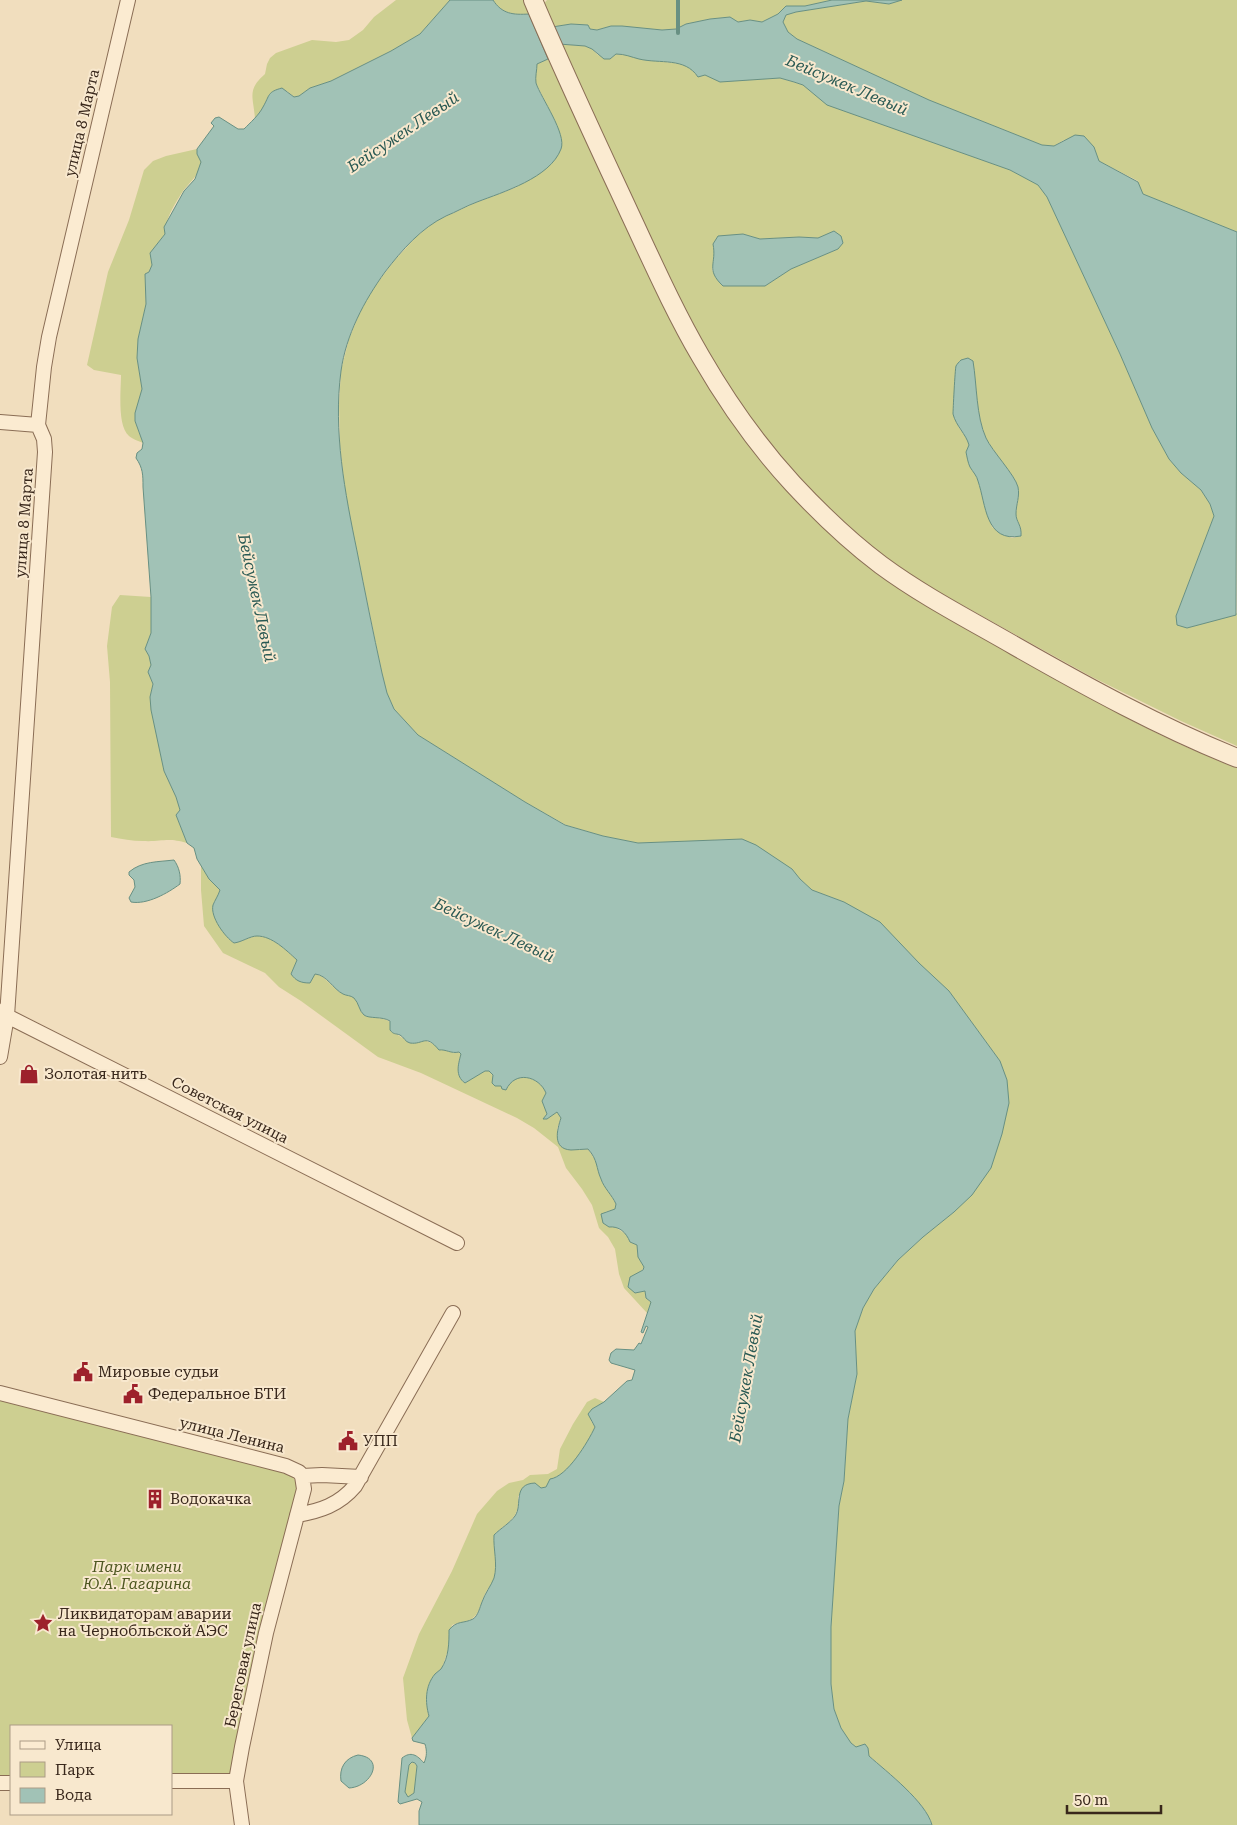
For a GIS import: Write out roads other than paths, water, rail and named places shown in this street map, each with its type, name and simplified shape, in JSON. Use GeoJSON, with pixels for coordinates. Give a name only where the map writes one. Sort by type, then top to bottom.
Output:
{"type":"FeatureCollection","features":[{"type":"Feature","properties":{"kind":"street","name":"улица 8 Марта"},"geometry":{"type":"LineString","coordinates":[[0,1057],[7,1016],[45,452],[44,439],[38,425],[44,367],[54,312],[128,0]]}},
{"type":"Feature","properties":{"kind":"street"},"geometry":{"type":"LineString","coordinates":[[533,0],[563,71],[701,357],[769,456],[799,490],[854,543],[920,592],[1074,680],[1163,726],[1237,758]]}},
{"type":"Feature","properties":{"kind":"street"},"geometry":{"type":"LineString","coordinates":[[0,422],[38,425]]}},
{"type":"Feature","properties":{"kind":"street"},"geometry":{"type":"LineString","coordinates":[[0,996],[7,1016]]}},
{"type":"Feature","properties":{"kind":"street","name":"Советская улица"},"geometry":{"type":"LineString","coordinates":[[7,1016],[457,1243]]}},
{"type":"Feature","properties":{"kind":"street"},"geometry":{"type":"LineString","coordinates":[[297,1515],[315,1512],[339,1501],[348,1494],[361,1477],[453,1313]]}},
{"type":"Feature","properties":{"kind":"street","name":"улица Ленина"},"geometry":{"type":"LineString","coordinates":[[0,1393],[286,1466],[299,1472],[302,1476],[361,1477]]}},
{"type":"Feature","properties":{"kind":"street","name":"Береговая улица"},"geometry":{"type":"LineString","coordinates":[[242,1825],[236,1781],[266,1632],[304,1489],[302,1476]]}},
{"type":"Feature","properties":{"kind":"street"},"geometry":{"type":"LineString","coordinates":[[172,1781],[236,1781]]}},
{"type":"Feature","properties":{"kind":"water","name":"Бейсужек Левый"},"geometry":{"type":"Polygon","coordinates":[[[450,0],[493,0],[496,5],[508,13],[529,14],[548,59],[537,64],[536,83],[557,125],[562,142],[561,149],[555,159],[536,176],[525,183],[446,216],[412,240],[385,272],[370,295],[357,319],[347,344],[343,358],[339,394],[339,439],[348,507],[375,642],[387,693],[394,709],[418,735],[565,825],[603,836],[638,843],[742,839],[756,845],[792,869],[812,890],[844,902],[880,922],[949,991],[1000,1061],[1007,1080],[1009,1103],[1002,1134],[991,1168],[972,1195],[898,1260],[874,1289],[863,1308],[855,1331],[857,1374],[848,1419],[844,1481],[839,1506],[831,1627],[831,1684],[834,1709],[841,1728],[851,1743],[856,1747],[865,1744],[868,1748],[869,1756],[914,1797],[928,1816],[932,1825],[419,1825],[419,1811],[422,1802],[417,1799],[400,1804],[398,1802],[402,1758],[411,1754],[424,1763],[426,1758],[425,1744],[413,1741],[412,1738],[429,1716],[427,1700],[429,1684],[446,1660],[449,1630],[455,1625],[475,1618],[494,1578],[496,1567],[494,1535],[515,1516],[523,1487],[535,1483],[541,1488],[546,1487],[550,1479],[557,1477],[570,1466],[595,1427],[588,1414],[627,1381],[632,1380],[635,1370],[611,1363],[609,1360],[611,1353],[616,1349],[634,1350],[639,1343],[641,1344],[648,1327],[646,1326],[643,1333],[641,1332],[651,1302],[646,1298],[645,1291],[635,1293],[628,1287],[630,1277],[643,1270],[644,1267],[638,1257],[637,1245],[630,1242],[622,1230],[609,1227],[603,1223],[601,1214],[615,1209],[616,1204],[602,1182],[594,1157],[588,1149],[565,1149],[558,1143],[557,1133],[561,1118],[557,1112],[547,1119],[543,1119],[547,1114],[542,1101],[546,1093],[543,1087],[533,1079],[521,1078],[510,1084],[506,1090],[502,1089],[501,1086],[495,1086],[492,1083],[493,1075],[489,1071],[485,1071],[465,1083],[459,1074],[458,1066],[461,1054],[459,1052],[439,1050],[431,1042],[427,1041],[415,1043],[406,1041],[390,1030],[390,1021],[364,1015],[354,998],[339,992],[323,977],[315,974],[310,983],[297,980],[291,974],[297,960],[273,941],[257,936],[234,943],[226,936],[216,921],[213,905],[220,890],[209,879],[197,859],[194,848],[187,843],[176,815],[180,810],[164,771],[151,710],[150,697],[153,684],[148,672],[151,665],[149,656],[145,649],[151,633],[151,597],[143,475],[136,458],[137,453],[142,449],[143,443],[135,421],[135,413],[142,389],[137,358],[138,339],[146,304],[145,274],[149,272],[152,265],[150,253],[165,234],[164,227],[184,191],[195,179],[201,162],[197,149],[214,126],[211,123],[215,118],[219,117],[238,129],[244,129],[259,113],[269,94],[274,91],[282,88],[294,97],[299,96],[310,88],[331,81],[420,34],[450,0]],[[412,1762],[409,1765],[405,1792],[408,1797],[414,1793],[417,1766],[412,1762]]]}},
{"type":"Feature","properties":{"kind":"water","name":"Бейсужек Левый"},"geometry":{"type":"Polygon","coordinates":[[[832,0],[902,0],[889,4],[866,1],[796,12],[786,15],[783,22],[788,32],[797,39],[929,100],[1042,145],[1054,146],[1075,135],[1084,136],[1094,147],[1099,161],[1138,182],[1143,194],[1237,232],[1236,615],[1187,628],[1177,625],[1176,616],[1214,516],[1210,504],[1201,490],[1181,473],[1169,459],[1152,428],[1047,197],[1038,185],[1010,170],[827,105],[803,85],[794,82],[780,78],[720,82],[705,75],[698,77],[686,66],[672,62],[639,59],[619,54],[610,59],[604,59],[585,46],[559,44],[552,27],[571,24],[588,25],[590,29],[597,30],[611,26],[622,26],[662,30],[676,29],[686,24],[710,19],[730,17],[738,22],[750,20],[762,22],[778,14],[786,6],[805,6],[832,0]]]}},
{"type":"Feature","properties":{"kind":"water"},"geometry":{"type":"Polygon","coordinates":[[[834,231],[841,236],[843,243],[838,249],[791,269],[765,286],[723,286],[714,275],[713,244],[718,236],[743,234],[760,239],[818,238],[834,231]]]}},
{"type":"Feature","properties":{"kind":"water"},"geometry":{"type":"Polygon","coordinates":[[[968,358],[973,361],[979,410],[986,438],[1013,476],[1018,487],[1019,494],[1016,514],[1021,529],[1021,536],[1009,537],[1000,534],[989,520],[976,476],[968,462],[966,452],[969,445],[953,414],[956,366],[961,360],[968,358]]]}},
{"type":"Feature","properties":{"kind":"water"},"geometry":{"type":"Polygon","coordinates":[[[174,860],[179,871],[180,884],[150,900],[131,902],[129,898],[135,887],[134,880],[129,875],[129,872],[145,864],[174,860]]]}},
{"type":"Feature","properties":{"kind":"water"},"geometry":{"type":"Polygon","coordinates":[[[358,1755],[367,1757],[372,1761],[372,1772],[364,1783],[349,1788],[341,1781],[342,1768],[346,1761],[358,1755]]]}},
{"type":"Feature","properties":{"kind":"waterway"},"geometry":{"type":"LineString","coordinates":[[678,0],[678,33]]}},
{"type":"Feature","properties":{"kind":"place","name":"Золотая нить"},"geometry":{"type":"Point","coordinates":[29,1074]}},
{"type":"Feature","properties":{"kind":"place","name":"Мировые судьи"},"geometry":{"type":"Point","coordinates":[83,1372]}},
{"type":"Feature","properties":{"kind":"place","name":"Федеральное БТИ"},"geometry":{"type":"Point","coordinates":[133,1394]}},
{"type":"Feature","properties":{"kind":"place","name":"УПП"},"geometry":{"type":"Point","coordinates":[348,1441]}},
{"type":"Feature","properties":{"kind":"place","name":"Водокачка"},"geometry":{"type":"Point","coordinates":[155,1499]}},
{"type":"Feature","properties":{"kind":"place","name":"Ликвидаторам аварии на Чернобльской АЭС"},"geometry":{"type":"Point","coordinates":[43,1623]}},
{"type":"Feature","properties":{"kind":"park label","name":"Парк имени Ю.А. Гагарина"},"geometry":{"type":"Point","coordinates":[137,1576]}}]}
